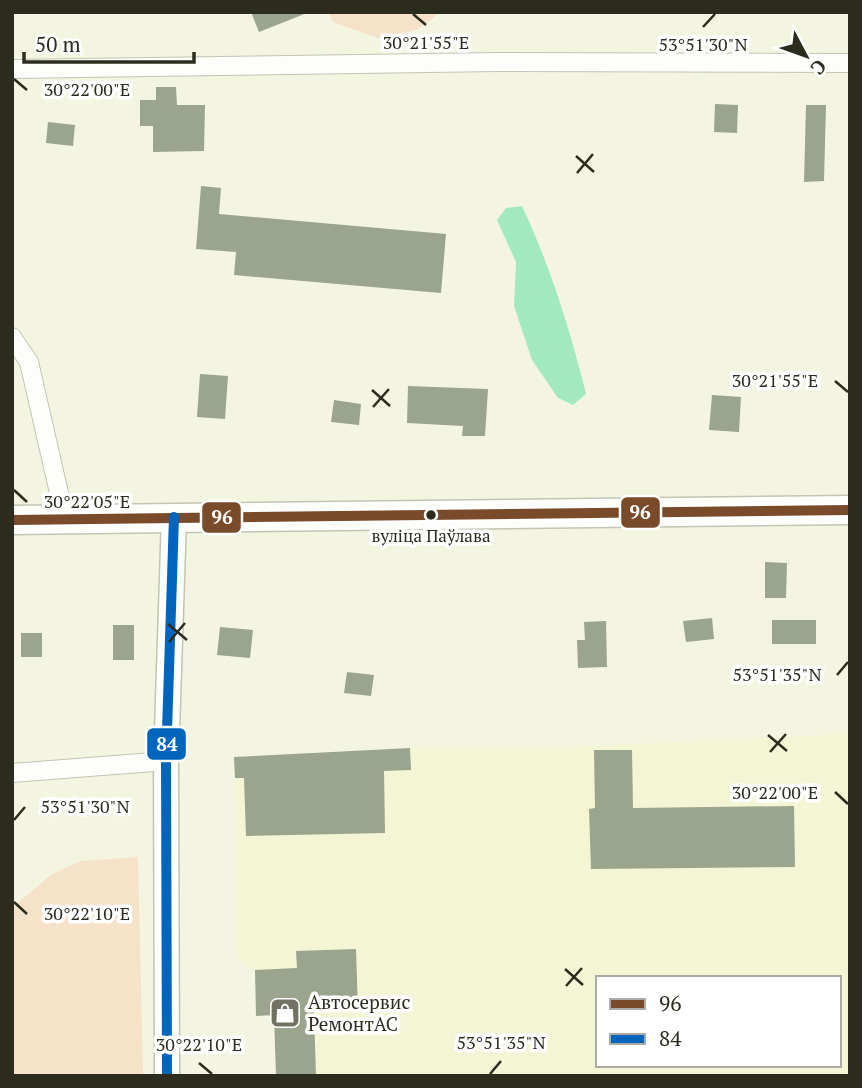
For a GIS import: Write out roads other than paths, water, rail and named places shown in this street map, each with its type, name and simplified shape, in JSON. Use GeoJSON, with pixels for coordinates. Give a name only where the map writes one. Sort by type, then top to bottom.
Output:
{"type":"FeatureCollection","features":[{"type":"Feature","properties":{"kind":"main road"},"geometry":{"type":"LineString","coordinates":[[12,520],[850,510]]}},
{"type":"Feature","properties":{"kind":"main road"},"geometry":{"type":"LineString","coordinates":[[167,1076],[166,761],[174,517]]}},
{"type":"Feature","properties":{"kind":"street"},"geometry":{"type":"LineString","coordinates":[[12,69],[498,62],[850,64]]}},
{"type":"Feature","properties":{"kind":"street"},"geometry":{"type":"LineString","coordinates":[[12,337],[29,362],[65,519]]}},
{"type":"Feature","properties":{"kind":"street"},"geometry":{"type":"LineString","coordinates":[[12,773],[166,761]]}},
{"type":"Feature","properties":{"kind":"place","name":"вуліца Паўлава"},"geometry":{"type":"Point","coordinates":[431,515]}},
{"type":"Feature","properties":{"kind":"place","name":"Автосервис РемонтАС"},"geometry":{"type":"Point","coordinates":[285,1013]}}]}
